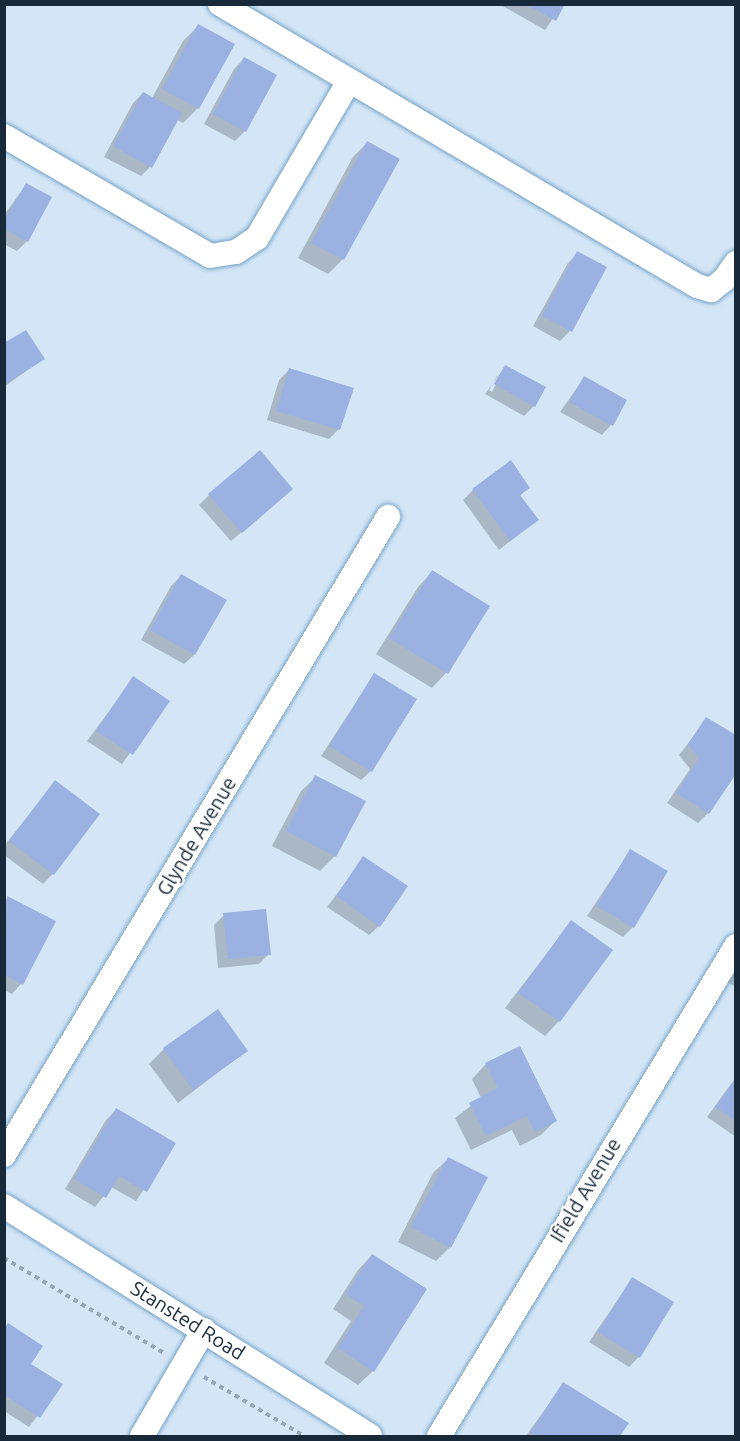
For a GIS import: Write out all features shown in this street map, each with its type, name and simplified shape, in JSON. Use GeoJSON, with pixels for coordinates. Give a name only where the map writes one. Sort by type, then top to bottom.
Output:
{"type":"FeatureCollection","features":[{"type":"Feature","properties":{"kind":"street"},"geometry":{"type":"LineString","coordinates":[[220,4],[697,286],[711,290],[724,280],[735,263]]}},
{"type":"Feature","properties":{"kind":"street"},"geometry":{"type":"LineString","coordinates":[[4,136],[210,256],[237,252],[257,237],[349,81]]}},
{"type":"Feature","properties":{"kind":"street","name":"Glynde Avenue"},"geometry":{"type":"LineString","coordinates":[[4,1155],[388,517]]}},
{"type":"Feature","properties":{"kind":"street","name":"Ifield Avenue"},"geometry":{"type":"LineString","coordinates":[[439,1437],[735,946]]}},
{"type":"Feature","properties":{"kind":"street","name":"Stansted Road"},"geometry":{"type":"LineString","coordinates":[[4,1206],[204,1330],[370,1437]]}},
{"type":"Feature","properties":{"kind":"street"},"geometry":{"type":"LineString","coordinates":[[142,1437],[204,1330]]}},
{"type":"Feature","properties":{"kind":"path"},"geometry":{"type":"LineString","coordinates":[[4,1258],[304,1437]]}},
{"type":"Feature","properties":{"kind":"building"},"geometry":{"type":"Polygon","coordinates":[[[526,4],[565,4],[556,21],[526,4]]]}},
{"type":"Feature","properties":{"kind":"building"},"geometry":{"type":"Polygon","coordinates":[[[198,24],[235,44],[199,109],[162,89],[198,24]]]}},
{"type":"Feature","properties":{"kind":"building"},"geometry":{"type":"Polygon","coordinates":[[[244,57],[277,75],[246,132],[213,114],[244,57]]]}},
{"type":"Feature","properties":{"kind":"building"},"geometry":{"type":"Polygon","coordinates":[[[143,92],[182,113],[152,168],[113,146],[143,92]]]}},
{"type":"Feature","properties":{"kind":"building"},"geometry":{"type":"Polygon","coordinates":[[[367,141],[400,159],[344,260],[311,243],[367,141]]]}},
{"type":"Feature","properties":{"kind":"building"},"geometry":{"type":"Polygon","coordinates":[[[26,183],[52,197],[28,242],[4,229],[4,221],[26,183]]]}},
{"type":"Feature","properties":{"kind":"building"},"geometry":{"type":"Polygon","coordinates":[[[577,251],[607,267],[572,332],[542,316],[577,251]]]}},
{"type":"Feature","properties":{"kind":"building"},"geometry":{"type":"Polygon","coordinates":[[[26,330],[45,359],[4,385],[4,343],[26,330]]]}},
{"type":"Feature","properties":{"kind":"building"},"geometry":{"type":"Polygon","coordinates":[[[505,365],[546,387],[535,407],[494,384],[505,365]]]}},
{"type":"Feature","properties":{"kind":"building"},"geometry":{"type":"Polygon","coordinates":[[[289,368],[354,388],[340,430],[276,411],[289,368]]]}},
{"type":"Feature","properties":{"kind":"building"},"geometry":{"type":"Polygon","coordinates":[[[584,376],[627,400],[613,426],[569,402],[584,376]]]}},
{"type":"Feature","properties":{"kind":"building"},"geometry":{"type":"Polygon","coordinates":[[[260,450],[293,489],[242,533],[208,494],[260,450]]]}},
{"type":"Feature","properties":{"kind":"building"},"geometry":{"type":"Polygon","coordinates":[[[511,460],[530,488],[520,495],[539,520],[510,541],[472,489],[511,460]]]}},
{"type":"Feature","properties":{"kind":"building"},"geometry":{"type":"Polygon","coordinates":[[[432,570],[490,606],[448,674],[389,638],[432,570]]]}},
{"type":"Feature","properties":{"kind":"building"},"geometry":{"type":"Polygon","coordinates":[[[181,574],[227,600],[195,655],[150,630],[181,574]]]}},
{"type":"Feature","properties":{"kind":"building"},"geometry":{"type":"Polygon","coordinates":[[[374,673],[417,699],[372,772],[329,746],[374,673]]]}},
{"type":"Feature","properties":{"kind":"building"},"geometry":{"type":"Polygon","coordinates":[[[133,676],[170,701],[133,755],[96,731],[133,676]]]}},
{"type":"Feature","properties":{"kind":"building"},"geometry":{"type":"Polygon","coordinates":[[[706,717],[736,735],[736,774],[709,814],[676,793],[699,758],[688,744],[706,717]]]}},
{"type":"Feature","properties":{"kind":"building"},"geometry":{"type":"Polygon","coordinates":[[[315,775],[366,801],[336,857],[286,831],[315,775]]]}},
{"type":"Feature","properties":{"kind":"building"},"geometry":{"type":"Polygon","coordinates":[[[55,780],[100,814],[54,875],[9,841],[55,780]]]}},
{"type":"Feature","properties":{"kind":"building"},"geometry":{"type":"Polygon","coordinates":[[[630,849],[668,871],[634,928],[596,906],[630,849]]]}},
{"type":"Feature","properties":{"kind":"building"},"geometry":{"type":"Polygon","coordinates":[[[363,856],[408,886],[380,927],[336,896],[363,856]]]}},
{"type":"Feature","properties":{"kind":"building"},"geometry":{"type":"Polygon","coordinates":[[[7,896],[56,921],[23,985],[5,975],[7,896]]]}},
{"type":"Feature","properties":{"kind":"building"},"geometry":{"type":"Polygon","coordinates":[[[266,909],[271,955],[228,959],[223,913],[266,909]]]}},
{"type":"Feature","properties":{"kind":"building"},"geometry":{"type":"Polygon","coordinates":[[[571,920],[613,950],[560,1022],[518,993],[571,920]]]}},
{"type":"Feature","properties":{"kind":"building"},"geometry":{"type":"Polygon","coordinates":[[[218,1009],[248,1051],[193,1090],[163,1048],[218,1009]]]}},
{"type":"Feature","properties":{"kind":"building"},"geometry":{"type":"Polygon","coordinates":[[[520,1046],[557,1121],[535,1132],[527,1116],[486,1136],[469,1103],[498,1088],[485,1063],[520,1046]]]}},
{"type":"Feature","properties":{"kind":"building"},"geometry":{"type":"Polygon","coordinates":[[[736,1079],[736,1121],[715,1107],[736,1079]]]}},
{"type":"Feature","properties":{"kind":"building"},"geometry":{"type":"Polygon","coordinates":[[[116,1108],[176,1143],[147,1192],[119,1176],[106,1198],[74,1179],[116,1108]]]}},
{"type":"Feature","properties":{"kind":"building"},"geometry":{"type":"Polygon","coordinates":[[[448,1157],[488,1177],[451,1248],[411,1227],[448,1157]]]}},
{"type":"Feature","properties":{"kind":"building"},"geometry":{"type":"Polygon","coordinates":[[[372,1254],[427,1289],[374,1372],[338,1348],[364,1306],[346,1294],[372,1254]]]}},
{"type":"Feature","properties":{"kind":"building"},"geometry":{"type":"Polygon","coordinates":[[[632,1277],[674,1302],[640,1358],[598,1332],[632,1277]]]}},
{"type":"Feature","properties":{"kind":"building"},"geometry":{"type":"Polygon","coordinates":[[[8,1323],[43,1346],[31,1364],[63,1384],[40,1418],[4,1395],[4,1329],[8,1323]]]}},
{"type":"Feature","properties":{"kind":"building"},"geometry":{"type":"Polygon","coordinates":[[[563,1382],[629,1423],[620,1436],[537,1436],[530,1433],[563,1382]]]}}]}
